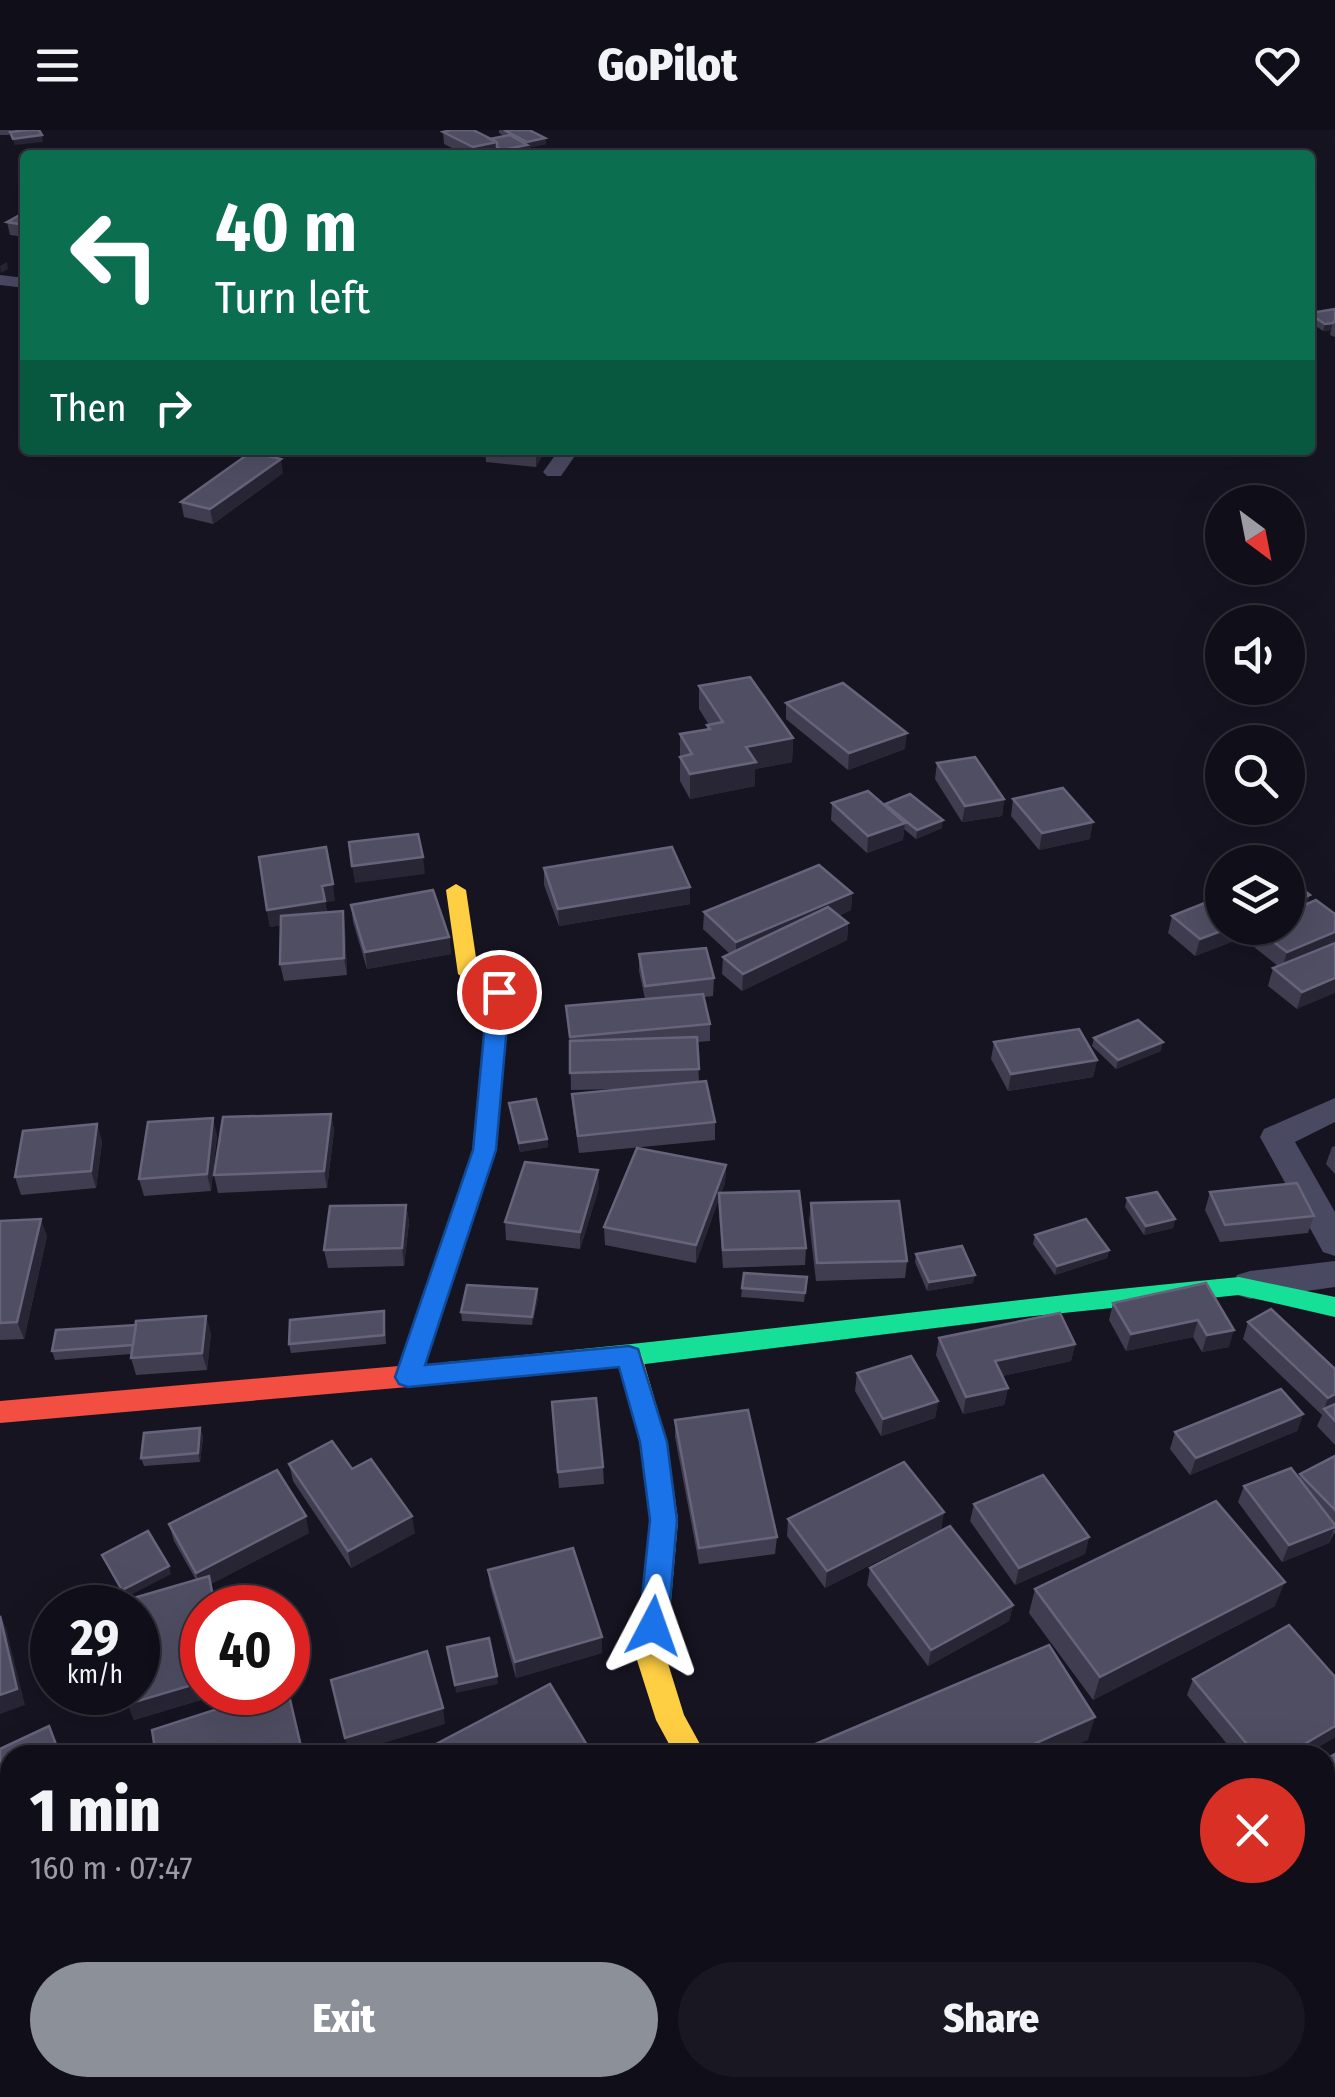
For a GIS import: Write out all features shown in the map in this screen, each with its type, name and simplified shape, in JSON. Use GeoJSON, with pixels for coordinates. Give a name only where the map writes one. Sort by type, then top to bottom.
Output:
{"type":"FeatureCollection","features":[{"type":"Feature","properties":{"kind":"street"},"geometry":{"type":"LineString","coordinates":[[554,472],[566,455]]}},
{"type":"Feature","properties":{"kind":"street"},"geometry":{"type":"LineString","coordinates":[[408,1377],[484,1150],[499,992],[468,974],[456,890]]}},
{"type":"Feature","properties":{"kind":"street"},"geometry":{"type":"LineString","coordinates":[[1335,1109],[1276,1137],[1335,1243]]}},
{"type":"Feature","properties":{"kind":"street"},"geometry":{"type":"LineString","coordinates":[[0,1412],[629,1356],[1024,1307],[1335,1274]]}},
{"type":"Feature","properties":{"kind":"street"},"geometry":{"type":"LineString","coordinates":[[1239,1286],[1335,1308]]}},
{"type":"Feature","properties":{"kind":"street"},"geometry":{"type":"LineString","coordinates":[[629,1356],[654,1442],[664,1520],[652,1657],[672,1720],[686,1745]]}},
{"type":"Feature","properties":{"kind":"building"},"geometry":{"type":"Polygon","coordinates":[[[39,130],[42,135],[13,139],[10,132],[39,130]]]}},
{"type":"Feature","properties":{"kind":"building"},"geometry":{"type":"Polygon","coordinates":[[[473,130],[497,142],[473,147],[443,132],[473,130]]]}},
{"type":"Feature","properties":{"kind":"building"},"geometry":{"type":"Polygon","coordinates":[[[504,130],[529,130],[545,138],[527,142],[504,130]]]}},
{"type":"Feature","properties":{"kind":"building"},"geometry":{"type":"Polygon","coordinates":[[[510,135],[527,145],[502,150],[490,139],[510,135]]]}},
{"type":"Feature","properties":{"kind":"building"},"geometry":{"type":"Polygon","coordinates":[[[1335,309],[1335,320],[1325,324],[1315,317],[1315,312],[1335,309]]]}},
{"type":"Feature","properties":{"kind":"building"},"geometry":{"type":"Polygon","coordinates":[[[247,455],[281,459],[210,509],[181,502],[247,455]]]}},
{"type":"Feature","properties":{"kind":"building"},"geometry":{"type":"Polygon","coordinates":[[[750,677],[793,738],[746,747],[756,762],[690,774],[680,757],[692,754],[680,734],[710,729],[707,725],[723,722],[699,686],[750,677]]]}},
{"type":"Feature","properties":{"kind":"building"},"geometry":{"type":"Polygon","coordinates":[[[843,683],[907,733],[849,753],[786,703],[843,683]]]}},
{"type":"Feature","properties":{"kind":"building"},"geometry":{"type":"Polygon","coordinates":[[[975,757],[1004,799],[965,806],[937,763],[975,757]]]}},
{"type":"Feature","properties":{"kind":"building"},"geometry":{"type":"Polygon","coordinates":[[[1063,788],[1093,822],[1042,833],[1013,799],[1063,788]]]}},
{"type":"Feature","properties":{"kind":"building"},"geometry":{"type":"Polygon","coordinates":[[[868,791],[905,823],[868,836],[832,803],[868,791]]]}},
{"type":"Feature","properties":{"kind":"building"},"geometry":{"type":"Polygon","coordinates":[[[910,794],[943,820],[917,830],[885,804],[910,794]]]}},
{"type":"Feature","properties":{"kind":"building"},"geometry":{"type":"Polygon","coordinates":[[[418,834],[423,857],[352,866],[349,842],[418,834]]]}},
{"type":"Feature","properties":{"kind":"building"},"geometry":{"type":"Polygon","coordinates":[[[326,847],[333,884],[322,886],[325,901],[267,910],[259,857],[326,847]]]}},
{"type":"Feature","properties":{"kind":"building"},"geometry":{"type":"Polygon","coordinates":[[[672,847],[690,887],[558,909],[544,868],[672,847]]]}},
{"type":"Feature","properties":{"kind":"building"},"geometry":{"type":"Polygon","coordinates":[[[819,865],[852,893],[736,942],[704,912],[819,865]]]}},
{"type":"Feature","properties":{"kind":"building"},"geometry":{"type":"Polygon","coordinates":[[[433,890],[449,937],[365,952],[351,905],[433,890]]]}},
{"type":"Feature","properties":{"kind":"building"},"geometry":{"type":"Polygon","coordinates":[[[1316,900],[1335,914],[1335,932],[1305,944],[1305,905],[1316,900]]]}},
{"type":"Feature","properties":{"kind":"building"},"geometry":{"type":"Polygon","coordinates":[[[1205,903],[1205,937],[1200,939],[1172,916],[1205,903]]]}},
{"type":"Feature","properties":{"kind":"building"},"geometry":{"type":"Polygon","coordinates":[[[828,907],[848,923],[743,974],[723,957],[828,907]]]}},
{"type":"Feature","properties":{"kind":"building"},"geometry":{"type":"Polygon","coordinates":[[[343,911],[344,958],[280,964],[281,916],[343,911]]]}},
{"type":"Feature","properties":{"kind":"building"},"geometry":{"type":"Polygon","coordinates":[[[1335,943],[1335,978],[1302,992],[1273,968],[1335,943]]]}},
{"type":"Feature","properties":{"kind":"building"},"geometry":{"type":"Polygon","coordinates":[[[1278,945],[1304,945],[1287,952],[1278,945]]]}},
{"type":"Feature","properties":{"kind":"building"},"geometry":{"type":"Polygon","coordinates":[[[706,948],[714,978],[645,986],[639,954],[706,948]]]}},
{"type":"Feature","properties":{"kind":"building"},"geometry":{"type":"Polygon","coordinates":[[[703,994],[710,1024],[570,1037],[566,1006],[703,994]]]}},
{"type":"Feature","properties":{"kind":"building"},"geometry":{"type":"Polygon","coordinates":[[[1138,1020],[1163,1042],[1118,1060],[1094,1038],[1138,1020]]]}},
{"type":"Feature","properties":{"kind":"building"},"geometry":{"type":"Polygon","coordinates":[[[1079,1029],[1097,1060],[1011,1074],[994,1042],[1079,1029]]]}},
{"type":"Feature","properties":{"kind":"building"},"geometry":{"type":"Polygon","coordinates":[[[697,1037],[699,1069],[570,1073],[570,1041],[697,1037]]]}},
{"type":"Feature","properties":{"kind":"building"},"geometry":{"type":"Polygon","coordinates":[[[706,1081],[715,1122],[578,1136],[572,1094],[706,1081]]]}},
{"type":"Feature","properties":{"kind":"building"},"geometry":{"type":"Polygon","coordinates":[[[536,1099],[547,1139],[519,1143],[509,1103],[536,1099]]]}},
{"type":"Feature","properties":{"kind":"building"},"geometry":{"type":"Polygon","coordinates":[[[331,1114],[324,1171],[214,1175],[223,1117],[331,1114]]]}},
{"type":"Feature","properties":{"kind":"building"},"geometry":{"type":"Polygon","coordinates":[[[213,1118],[207,1174],[139,1179],[148,1122],[213,1118]]]}},
{"type":"Feature","properties":{"kind":"building"},"geometry":{"type":"Polygon","coordinates":[[[97,1124],[91,1171],[15,1177],[23,1131],[97,1124]]]}},
{"type":"Feature","properties":{"kind":"building"},"geometry":{"type":"Polygon","coordinates":[[[637,1148],[726,1165],[696,1245],[604,1227],[637,1148]]]}},
{"type":"Feature","properties":{"kind":"building"},"geometry":{"type":"Polygon","coordinates":[[[525,1162],[598,1170],[580,1232],[505,1222],[525,1162]]]}},
{"type":"Feature","properties":{"kind":"building"},"geometry":{"type":"Polygon","coordinates":[[[1297,1183],[1314,1216],[1225,1225],[1210,1192],[1297,1183]]]}},
{"type":"Feature","properties":{"kind":"building"},"geometry":{"type":"Polygon","coordinates":[[[799,1191],[806,1248],[723,1250],[719,1193],[799,1191]]]}},
{"type":"Feature","properties":{"kind":"building"},"geometry":{"type":"Polygon","coordinates":[[[1157,1192],[1175,1219],[1146,1226],[1127,1198],[1157,1192]]]}},
{"type":"Feature","properties":{"kind":"building"},"geometry":{"type":"Polygon","coordinates":[[[899,1201],[907,1261],[817,1263],[811,1203],[899,1201]]]}},
{"type":"Feature","properties":{"kind":"building"},"geometry":{"type":"Polygon","coordinates":[[[406,1205],[402,1248],[324,1250],[330,1206],[406,1205]]]}},
{"type":"Feature","properties":{"kind":"building"},"geometry":{"type":"Polygon","coordinates":[[[41,1219],[17,1322],[0,1323],[0,1221],[41,1219]]]}},
{"type":"Feature","properties":{"kind":"building"},"geometry":{"type":"Polygon","coordinates":[[[1086,1219],[1109,1250],[1057,1266],[1035,1235],[1086,1219]]]}},
{"type":"Feature","properties":{"kind":"building"},"geometry":{"type":"Polygon","coordinates":[[[962,1246],[975,1275],[929,1282],[916,1254],[962,1246]]]}},
{"type":"Feature","properties":{"kind":"building"},"geometry":{"type":"Polygon","coordinates":[[[744,1273],[807,1277],[805,1293],[742,1288],[744,1273]]]}},
{"type":"Feature","properties":{"kind":"building"},"geometry":{"type":"Polygon","coordinates":[[[1206,1283],[1234,1330],[1207,1335],[1198,1320],[1131,1334],[1113,1303],[1206,1283]]]}},
{"type":"Feature","properties":{"kind":"building"},"geometry":{"type":"Polygon","coordinates":[[[467,1285],[537,1289],[532,1317],[461,1312],[467,1285]]]}},
{"type":"Feature","properties":{"kind":"building"},"geometry":{"type":"Polygon","coordinates":[[[1271,1309],[1335,1369],[1335,1394],[1328,1398],[1248,1322],[1271,1309]]]}},
{"type":"Feature","properties":{"kind":"building"},"geometry":{"type":"Polygon","coordinates":[[[384,1311],[384,1335],[289,1344],[290,1320],[384,1311]]]}},
{"type":"Feature","properties":{"kind":"building"},"geometry":{"type":"Polygon","coordinates":[[[1060,1313],[1075,1344],[995,1361],[1008,1388],[966,1397],[939,1338],[1060,1313]]]}},
{"type":"Feature","properties":{"kind":"building"},"geometry":{"type":"Polygon","coordinates":[[[206,1316],[202,1353],[131,1358],[136,1321],[206,1316]]]}},
{"type":"Feature","properties":{"kind":"building"},"geometry":{"type":"Polygon","coordinates":[[[136,1325],[133,1345],[52,1351],[56,1330],[136,1325]]]}},
{"type":"Feature","properties":{"kind":"building"},"geometry":{"type":"Polygon","coordinates":[[[911,1356],[938,1401],[883,1419],[857,1373],[911,1356]]]}},
{"type":"Feature","properties":{"kind":"building"},"geometry":{"type":"Polygon","coordinates":[[[1281,1389],[1303,1414],[1196,1458],[1175,1432],[1281,1389]]]}},
{"type":"Feature","properties":{"kind":"building"},"geometry":{"type":"Polygon","coordinates":[[[596,1398],[603,1467],[558,1472],[552,1402],[596,1398]]]}},
{"type":"Feature","properties":{"kind":"building"},"geometry":{"type":"Polygon","coordinates":[[[1335,1404],[1335,1421],[1324,1409],[1335,1404]]]}},
{"type":"Feature","properties":{"kind":"building"},"geometry":{"type":"Polygon","coordinates":[[[748,1410],[777,1537],[699,1548],[675,1420],[748,1410]]]}},
{"type":"Feature","properties":{"kind":"building"},"geometry":{"type":"Polygon","coordinates":[[[200,1428],[198,1453],[141,1458],[144,1433],[200,1428]]]}},
{"type":"Feature","properties":{"kind":"building"},"geometry":{"type":"Polygon","coordinates":[[[332,1441],[352,1469],[371,1459],[412,1516],[348,1551],[289,1464],[332,1441]]]}},
{"type":"Feature","properties":{"kind":"building"},"geometry":{"type":"Polygon","coordinates":[[[1335,1456],[1335,1510],[1300,1474],[1335,1456]]]}},
{"type":"Feature","properties":{"kind":"building"},"geometry":{"type":"Polygon","coordinates":[[[904,1462],[944,1512],[827,1571],[788,1519],[904,1462]]]}},
{"type":"Feature","properties":{"kind":"building"},"geometry":{"type":"Polygon","coordinates":[[[1291,1468],[1335,1527],[1289,1545],[1244,1486],[1291,1468]]]}},
{"type":"Feature","properties":{"kind":"building"},"geometry":{"type":"Polygon","coordinates":[[[277,1470],[306,1516],[196,1573],[169,1524],[277,1470]]]}},
{"type":"Feature","properties":{"kind":"building"},"geometry":{"type":"Polygon","coordinates":[[[1043,1475],[1089,1537],[1019,1568],[974,1504],[1043,1475]]]}},
{"type":"Feature","properties":{"kind":"building"},"geometry":{"type":"Polygon","coordinates":[[[1216,1501],[1285,1582],[1100,1677],[1035,1589],[1216,1501]]]}},
{"type":"Feature","properties":{"kind":"building"},"geometry":{"type":"Polygon","coordinates":[[[950,1526],[1013,1605],[931,1650],[870,1568],[950,1526]]]}},
{"type":"Feature","properties":{"kind":"building"},"geometry":{"type":"Polygon","coordinates":[[[148,1531],[169,1566],[132,1585],[119,1585],[102,1555],[148,1531]]]}},
{"type":"Feature","properties":{"kind":"building"},"geometry":{"type":"Polygon","coordinates":[[[573,1548],[602,1637],[515,1662],[488,1570],[573,1548]]]}},
{"type":"Feature","properties":{"kind":"building"},"geometry":{"type":"Polygon","coordinates":[[[209,1576],[211,1585],[180,1585],[180,1689],[160,1694],[160,1590],[209,1576]]]}},
{"type":"Feature","properties":{"kind":"building"},"geometry":{"type":"Polygon","coordinates":[[[0,1616],[17,1689],[0,1695],[0,1616]]]}},
{"type":"Feature","properties":{"kind":"building"},"geometry":{"type":"Polygon","coordinates":[[[1289,1625],[1335,1677],[1335,1726],[1303,1745],[1248,1745],[1193,1679],[1289,1625]]]}},
{"type":"Feature","properties":{"kind":"building"},"geometry":{"type":"Polygon","coordinates":[[[489,1638],[497,1676],[455,1685],[447,1647],[489,1638]]]}},
{"type":"Feature","properties":{"kind":"building"},"geometry":{"type":"Polygon","coordinates":[[[1049,1645],[1095,1717],[1032,1745],[813,1745],[1049,1645]]]}},
{"type":"Feature","properties":{"kind":"building"},"geometry":{"type":"Polygon","coordinates":[[[427,1651],[443,1708],[345,1738],[331,1680],[427,1651]]]}},
{"type":"Feature","properties":{"kind":"building"},"geometry":{"type":"Polygon","coordinates":[[[550,1684],[587,1745],[434,1745],[550,1684]]]}},
{"type":"Feature","properties":{"kind":"building"},"geometry":{"type":"Polygon","coordinates":[[[199,1715],[294,1715],[301,1745],[154,1745],[152,1730],[199,1715]]]}},
{"type":"Feature","properties":{"kind":"building"},"geometry":{"type":"Polygon","coordinates":[[[49,1726],[56,1745],[9,1745],[49,1726]]]}},
{"type":"Feature","properties":{"kind":"traffic: fast"},"geometry":{"type":"LineString","coordinates":[[447,1372],[629,1356],[1024,1307],[1239,1286],[1335,1307]]}},
{"type":"Feature","properties":{"kind":"traffic: slow"},"geometry":{"type":"LineString","coordinates":[[456,890],[468,974],[499,993],[493,1059]]}},
{"type":"Feature","properties":{"kind":"traffic: slow"},"geometry":{"type":"LineString","coordinates":[[629,1356],[654,1442],[664,1520],[651,1657],[671,1720],[685,1745]]}},
{"type":"Feature","properties":{"kind":"traffic: jam"},"geometry":{"type":"LineString","coordinates":[[408,1377],[484,1150],[493,1059]]}},
{"type":"Feature","properties":{"kind":"traffic: jam"},"geometry":{"type":"LineString","coordinates":[[0,1412],[447,1372]]}},
{"type":"Feature","properties":{"kind":"route"},"geometry":{"type":"LineString","coordinates":[[499,992],[484,1150],[408,1377],[629,1356],[654,1442],[664,1520],[653,1626]]}}]}
